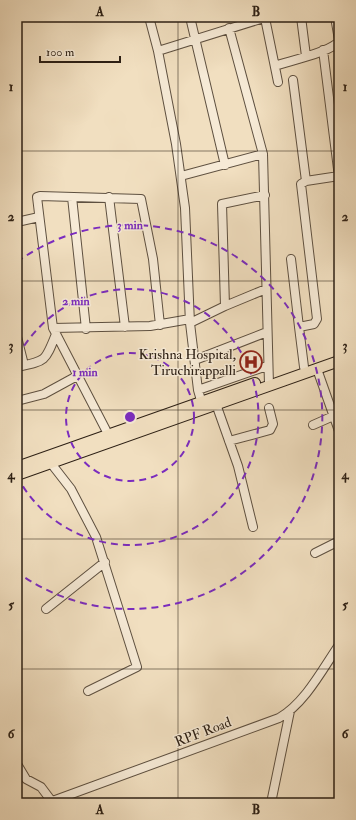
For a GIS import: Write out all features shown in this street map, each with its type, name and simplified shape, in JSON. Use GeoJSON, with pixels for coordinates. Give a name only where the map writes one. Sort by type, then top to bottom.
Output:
{"type":"FeatureCollection","features":[{"type":"Feature","properties":{"kind":"main road"},"geometry":{"type":"LineString","coordinates":[[17,475],[48,459],[108,434],[202,405],[216,404],[339,354]]}},
{"type":"Feature","properties":{"kind":"main road"},"geometry":{"type":"LineString","coordinates":[[17,467],[48,459],[268,382],[317,369],[339,361]]}},
{"type":"Feature","properties":{"kind":"street"},"geometry":{"type":"LineString","coordinates":[[149,17],[158,50],[185,208],[190,321],[198,390],[202,405]]}},
{"type":"Feature","properties":{"kind":"street"},"geometry":{"type":"LineString","coordinates":[[190,17],[225,164]]}},
{"type":"Feature","properties":{"kind":"street"},"geometry":{"type":"LineString","coordinates":[[158,50],[266,17],[278,82]]}},
{"type":"Feature","properties":{"kind":"street"},"geometry":{"type":"LineString","coordinates":[[301,17],[306,56]]}},
{"type":"Feature","properties":{"kind":"street"},"geometry":{"type":"LineString","coordinates":[[275,66],[335,45],[339,40],[335,17]]}},
{"type":"Feature","properties":{"kind":"street"},"geometry":{"type":"LineString","coordinates":[[229,28],[263,154],[268,382]]}},
{"type":"Feature","properties":{"kind":"street"},"geometry":{"type":"LineString","coordinates":[[299,327],[314,324],[317,319],[301,184],[306,181],[339,176],[323,50]]}},
{"type":"Feature","properties":{"kind":"street"},"geometry":{"type":"LineString","coordinates":[[293,80],[306,181]]}},
{"type":"Feature","properties":{"kind":"street"},"geometry":{"type":"LineString","coordinates":[[180,176],[263,154]]}},
{"type":"Feature","properties":{"kind":"street"},"geometry":{"type":"LineString","coordinates":[[225,306],[222,204],[265,194]]}},
{"type":"Feature","properties":{"kind":"street"},"geometry":{"type":"LineString","coordinates":[[108,434],[54,331],[37,197],[109,197],[140,198],[142,200],[153,259],[160,325]]}},
{"type":"Feature","properties":{"kind":"street"},"geometry":{"type":"LineString","coordinates":[[72,197],[86,329]]}},
{"type":"Feature","properties":{"kind":"street"},"geometry":{"type":"LineString","coordinates":[[109,197],[125,326]]}},
{"type":"Feature","properties":{"kind":"street"},"geometry":{"type":"LineString","coordinates":[[17,222],[39,217]]}},
{"type":"Feature","properties":{"kind":"street"},"geometry":{"type":"LineString","coordinates":[[291,259],[304,367]]}},
{"type":"Feature","properties":{"kind":"street"},"geometry":{"type":"LineString","coordinates":[[54,331],[160,325],[190,321],[266,289]]}},
{"type":"Feature","properties":{"kind":"street"},"geometry":{"type":"LineString","coordinates":[[17,337],[21,366],[42,361],[48,355],[54,331]]}},
{"type":"Feature","properties":{"kind":"street"},"geometry":{"type":"LineString","coordinates":[[195,360],[267,332]]}},
{"type":"Feature","properties":{"kind":"street"},"geometry":{"type":"LineString","coordinates":[[198,390],[267,366]]}},
{"type":"Feature","properties":{"kind":"street"},"geometry":{"type":"LineString","coordinates":[[317,369],[336,415],[339,431]]}},
{"type":"Feature","properties":{"kind":"street"},"geometry":{"type":"LineString","coordinates":[[17,401],[44,394],[77,376]]}},
{"type":"Feature","properties":{"kind":"street"},"geometry":{"type":"LineString","coordinates":[[216,404],[238,466],[253,527]]}},
{"type":"Feature","properties":{"kind":"street"},"geometry":{"type":"LineString","coordinates":[[229,441],[270,430],[273,424],[269,408]]}},
{"type":"Feature","properties":{"kind":"street"},"geometry":{"type":"LineString","coordinates":[[313,425],[336,415]]}},
{"type":"Feature","properties":{"kind":"street"},"geometry":{"type":"LineString","coordinates":[[48,459],[71,489],[96,537],[105,562],[136,668],[88,691]]}},
{"type":"Feature","properties":{"kind":"street"},"geometry":{"type":"LineString","coordinates":[[315,553],[339,541]]}},
{"type":"Feature","properties":{"kind":"street"},"geometry":{"type":"LineString","coordinates":[[46,609],[105,562]]}},
{"type":"Feature","properties":{"kind":"street","name":"RPF Road"},"geometry":{"type":"LineString","coordinates":[[51,802],[279,718],[290,711],[339,645]]}},
{"type":"Feature","properties":{"kind":"street"},"geometry":{"type":"LineString","coordinates":[[271,803],[290,711]]}},
{"type":"Feature","properties":{"kind":"street"},"geometry":{"type":"LineString","coordinates":[[17,764],[26,779],[41,787],[51,802]]}},
{"type":"Feature","properties":{"kind":"place","name":"Krishna Hospital, Tiruchirappalli"},"geometry":{"type":"Point","coordinates":[251,362]}}]}
